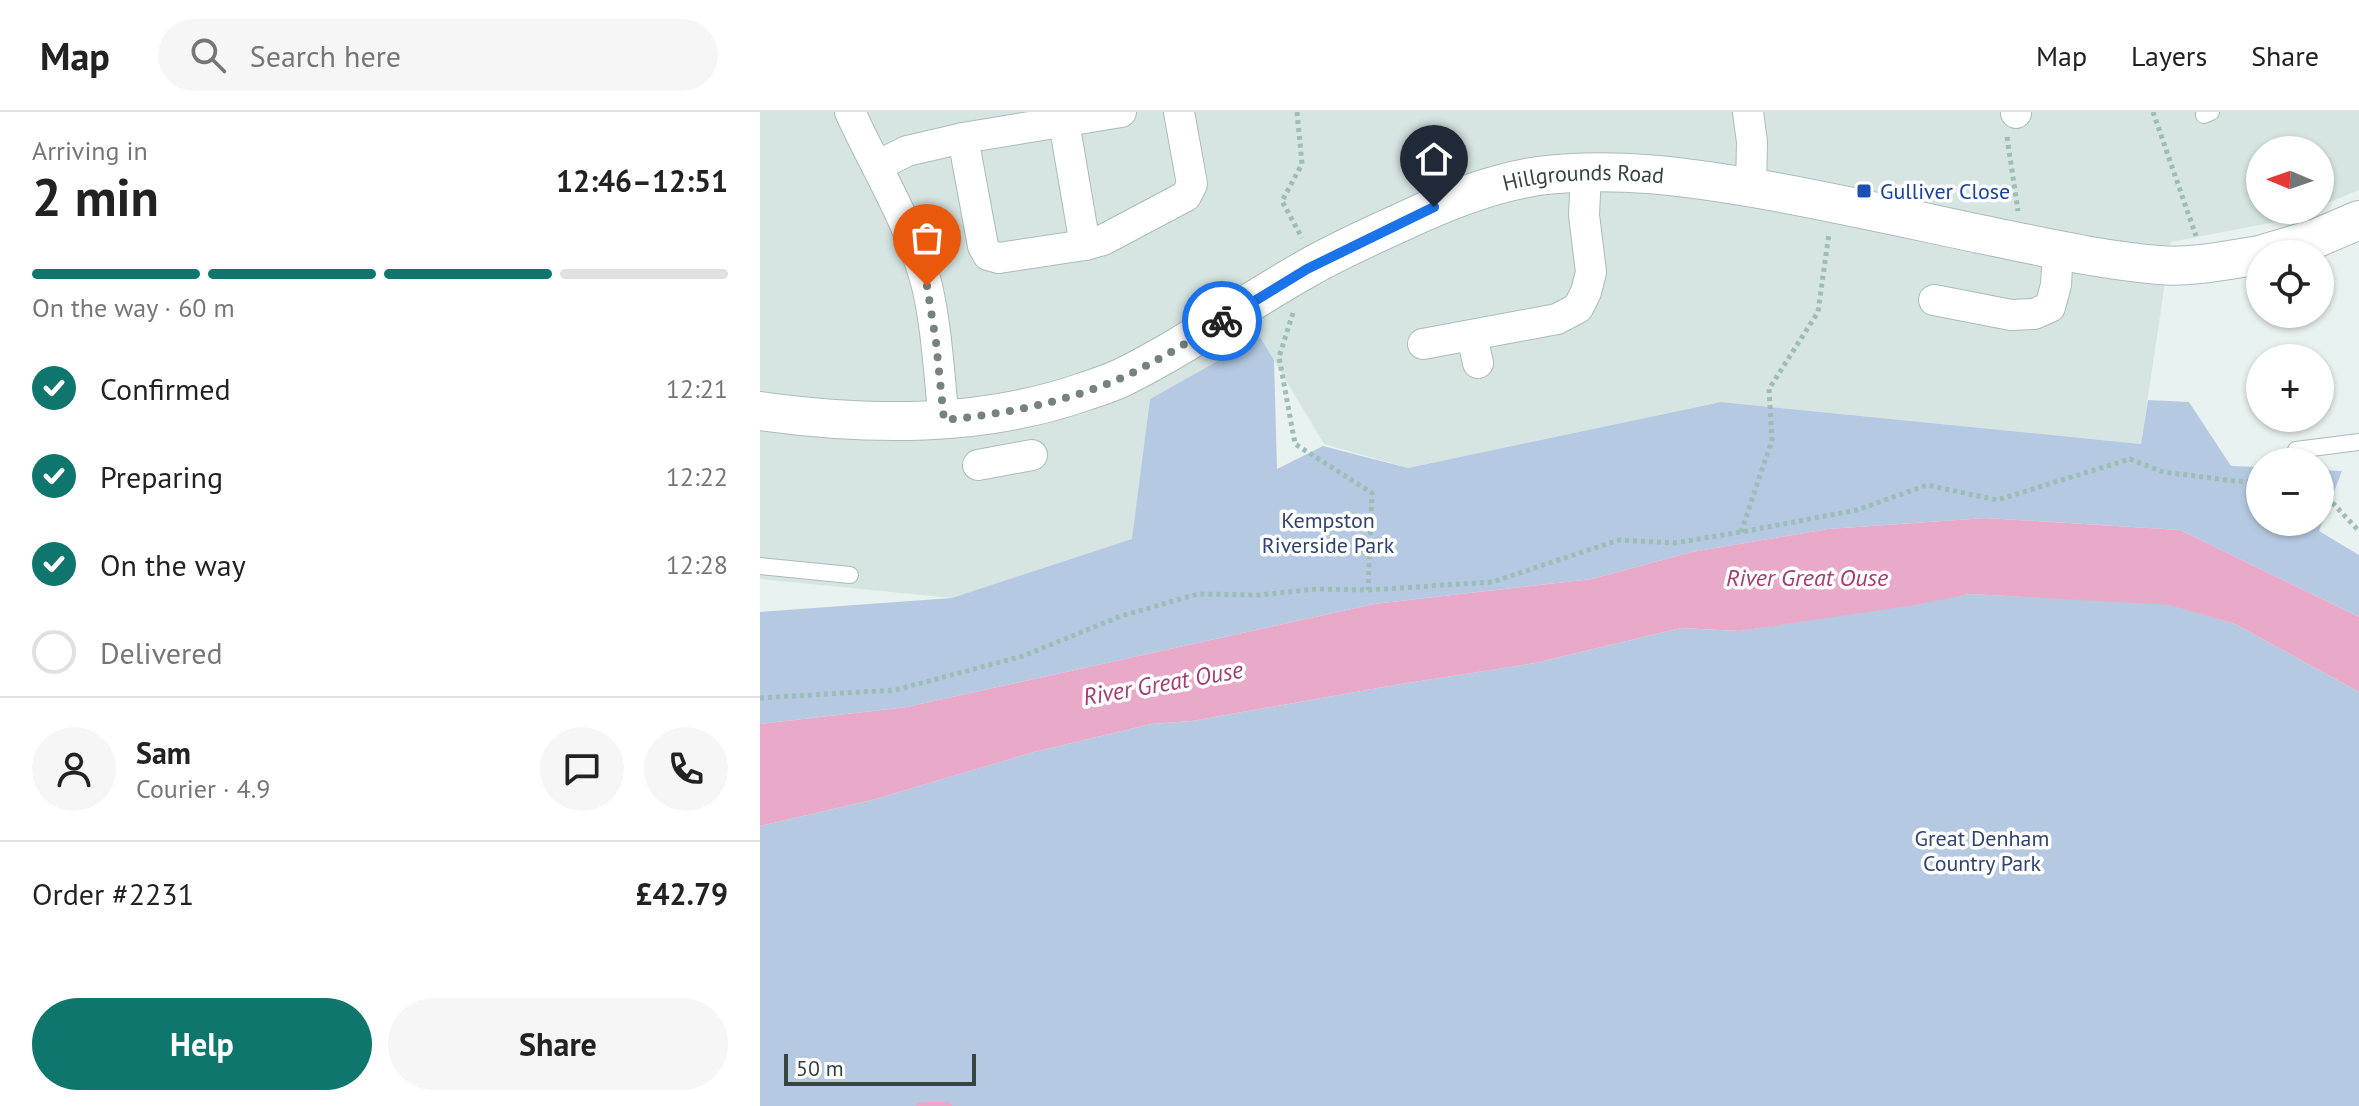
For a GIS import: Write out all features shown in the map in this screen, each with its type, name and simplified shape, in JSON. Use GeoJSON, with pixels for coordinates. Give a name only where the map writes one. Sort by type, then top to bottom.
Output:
{"type":"FeatureCollection","features":[{"type":"Feature","properties":{"kind":"street"},"geometry":{"type":"LineString","coordinates":[[850,112],[911,238],[927,286],[944,420]]}},
{"type":"Feature","properties":{"kind":"street"},"geometry":{"type":"LineString","coordinates":[[877,166],[907,151],[963,138],[1120,112]]}},
{"type":"Feature","properties":{"kind":"street"},"geometry":{"type":"LineString","coordinates":[[963,138],[983,246],[988,255],[999,258],[1103,240],[1186,196],[1192,184],[1179,112]]}},
{"type":"Feature","properties":{"kind":"street"},"geometry":{"type":"LineString","coordinates":[[1748,112],[1752,142],[1751,188]]}},
{"type":"Feature","properties":{"kind":"street"},"geometry":{"type":"LineString","coordinates":[[1064,122],[1085,245]]}},
{"type":"Feature","properties":{"kind":"street"},"geometry":{"type":"LineString","coordinates":[[1423,344],[1475,350],[1578,308],[1591,272],[1584,215],[1586,173]]}},
{"type":"Feature","properties":{"kind":"street","name":"Hillgrounds Road"},"geometry":{"type":"LineString","coordinates":[[760,411],[862,421],[944,420],[995,415],[1056,402],[1120,379],[1307,269],[1434,207],[1485,189],[1537,177],[1586,173],[1664,174],[1833,203],[2041,247],[2161,265],[2206,264],[2246,257]]}},
{"type":"Feature","properties":{"kind":"street","name":"Hillgrounds Road"},"geometry":{"type":"LineString","coordinates":[[2310,240],[2359,220]]}},
{"type":"Feature","properties":{"kind":"street"},"geometry":{"type":"LineString","coordinates":[[1934,300],[1968,293],[2011,315],[2034,314],[2050,307],[2056,285],[2041,247]]}},
{"type":"Feature","properties":{"kind":"street"},"geometry":{"type":"LineString","coordinates":[[995,415],[1004,460]]}},
{"type":"Feature","properties":{"kind":"lane"},"geometry":{"type":"LineString","coordinates":[[2312,448],[2359,442]]}},
{"type":"Feature","properties":{"kind":"lane"},"geometry":{"type":"LineString","coordinates":[[760,566],[850,575]]}},
{"type":"Feature","properties":{"kind":"path"},"geometry":{"type":"LineString","coordinates":[[1297,112],[1302,164],[1282,201],[1305,244],[1307,269]]}},
{"type":"Feature","properties":{"kind":"path"},"geometry":{"type":"LineString","coordinates":[[2016,112],[2007,138],[2041,247]]}},
{"type":"Feature","properties":{"kind":"path"},"geometry":{"type":"LineString","coordinates":[[2153,112],[2206,264]]}},
{"type":"Feature","properties":{"kind":"path"},"geometry":{"type":"LineString","coordinates":[[1741,532],[1772,440],[1769,389],[1818,312],[1833,203]]}},
{"type":"Feature","properties":{"kind":"path"},"geometry":{"type":"LineString","coordinates":[[1293,313],[1279,357],[1295,444],[1372,493],[1368,590]]}},
{"type":"Feature","properties":{"kind":"path"},"geometry":{"type":"LineString","coordinates":[[760,698],[895,690],[1023,656],[1121,616],[1198,594],[1260,595],[1316,589],[1368,590],[1492,582],[1619,540],[1674,543],[1741,532],[1857,510],[1927,485],[1997,500],[2130,459],[2163,472],[2246,481]]}},
{"type":"Feature","properties":{"kind":"path"},"geometry":{"type":"LineString","coordinates":[[2334,504],[2359,531]]}},
{"type":"Feature","properties":{"kind":"shaded area"},"geometry":{"type":"Polygon","coordinates":[[[760,112],[2359,112],[2359,190],[2334,200],[2334,136],[2246,136],[2246,224],[2264,224],[2171,242],[2141,444],[1721,402],[1408,468],[1324,444],[1260,337],[1150,399],[1133,539],[952,598],[760,579],[760,112]]]}},
{"type":"Feature","properties":{"kind":"green space","name":"Kempston Riverside Park"},"geometry":{"type":"Polygon","coordinates":[[[1260,337],[1274,360],[1277,469],[1323,446],[1408,468],[1721,402],[2141,444],[2148,400],[2189,402],[2231,466],[2246,467],[2246,536],[2327,536],[2359,555],[2359,617],[2180,530],[1986,518],[1828,529],[1692,552],[1592,579],[1374,604],[907,707],[760,724],[760,612],[952,598],[1132,539],[1150,399],[1260,337]]]}},
{"type":"Feature","properties":{"kind":"green space","name":"Kempston Riverside Park"},"geometry":{"type":"Polygon","coordinates":[[[2334,471],[2342,471],[2334,492],[2334,471]]]}},
{"type":"Feature","properties":{"kind":"green space","name":"Great Denham Country Park"},"geometry":{"type":"Polygon","coordinates":[[[1970,594],[2170,604],[2235,624],[2359,692],[2359,1106],[760,1106],[760,826],[872,800],[1034,752],[1151,724],[1192,721],[1535,663],[1681,628],[1740,631],[1970,594]]]}},
{"type":"Feature","properties":{"kind":"water","name":"River Great Ouse"},"geometry":{"type":"Polygon","coordinates":[[[1986,518],[2180,530],[2359,617],[2359,692],[2235,624],[2170,605],[1970,594],[1740,631],[1681,628],[1535,663],[1192,721],[1151,724],[1034,752],[872,800],[760,826],[760,724],[907,707],[1374,604],[1592,579],[1692,552],[1828,529],[1986,518]]]}},
{"type":"Feature","properties":{"kind":"waterway"},"geometry":{"type":"LineString","coordinates":[[920,1106],[948,1106]]}},
{"type":"Feature","properties":{"kind":"way so far"},"geometry":{"type":"LineString","coordinates":[[927,286],[944,420],[995,415],[1056,402],[1120,379],[1222,321]]}},
{"type":"Feature","properties":{"kind":"place","name":"Gulliver Close"},"geometry":{"type":"Point","coordinates":[1864,191]}},
{"type":"Feature","properties":{"kind":"route"},"geometry":{"type":"LineString","coordinates":[[1222,321],[1307,269],[1434,207]]}}]}
